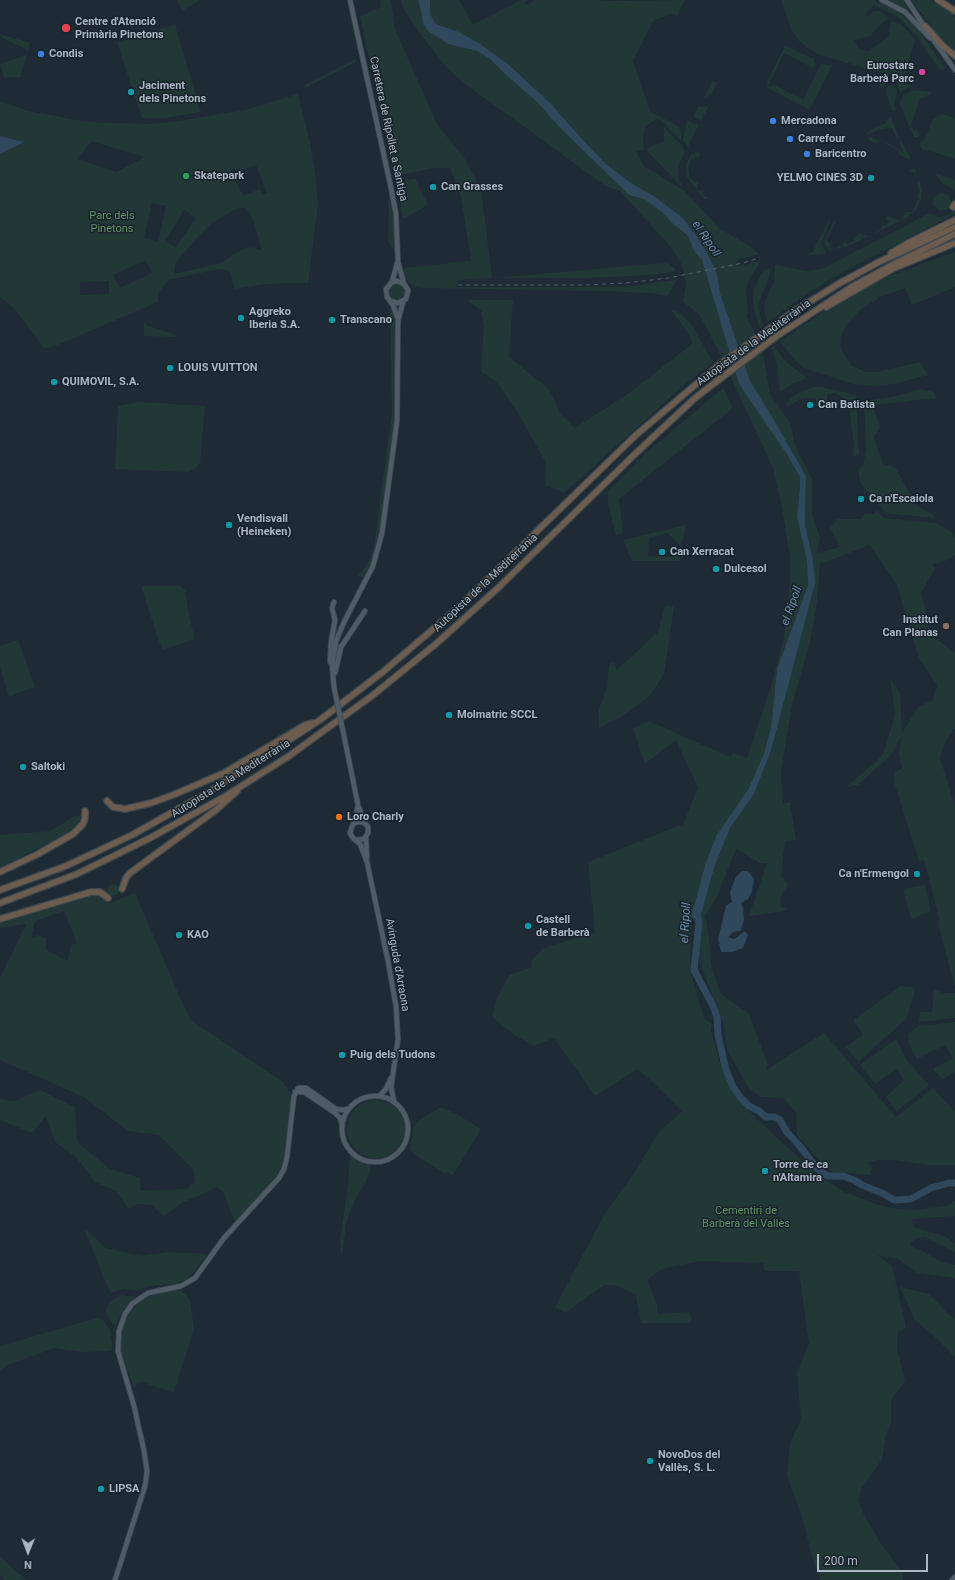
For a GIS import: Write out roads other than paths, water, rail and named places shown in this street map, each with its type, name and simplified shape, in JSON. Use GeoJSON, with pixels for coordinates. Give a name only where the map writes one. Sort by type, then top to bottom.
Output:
{"type":"FeatureCollection","features":[{"type":"Feature","properties":{"kind":"highway"},"geometry":{"type":"LineString","coordinates":[[938,0],[955,11]]}},
{"type":"Feature","properties":{"kind":"highway"},"geometry":{"type":"LineString","coordinates":[[925,26],[942,45],[955,56]]}},
{"type":"Feature","properties":{"kind":"highway"},"geometry":{"type":"LineString","coordinates":[[879,262],[912,238],[955,217]]}},
{"type":"Feature","properties":{"kind":"highway"},"geometry":{"type":"LineString","coordinates":[[899,248],[955,220]]}},
{"type":"Feature","properties":{"kind":"highway","name":"Autopista de la Mediterrània"},"geometry":{"type":"LineString","coordinates":[[0,890],[66,866],[137,832],[250,767],[320,720],[384,671],[460,606],[632,439],[702,378],[772,326],[840,283],[879,262],[955,226]]}},
{"type":"Feature","properties":{"kind":"highway","name":"Autopista de la Mediterrània"},"geometry":{"type":"LineString","coordinates":[[0,903],[52,884],[101,863],[175,825],[280,762],[351,712],[437,643],[493,592],[635,454],[708,388],[777,336],[853,286],[955,234]]}},
{"type":"Feature","properties":{"kind":"highway"},"geometry":{"type":"LineString","coordinates":[[813,313],[832,304],[879,276],[912,260],[955,243]]}},
{"type":"Feature","properties":{"kind":"highway"},"geometry":{"type":"LineString","coordinates":[[879,276],[955,247]]}},
{"type":"Feature","properties":{"kind":"highway"},"geometry":{"type":"LineString","coordinates":[[107,801],[114,807],[125,809],[151,803],[224,773],[305,725],[320,720]]}},
{"type":"Feature","properties":{"kind":"highway"},"geometry":{"type":"LineString","coordinates":[[122,889],[128,875],[216,810],[232,797],[241,786]]}},
{"type":"Feature","properties":{"kind":"highway"},"geometry":{"type":"LineString","coordinates":[[0,872],[38,854],[73,834],[83,824],[85,811]]}},
{"type":"Feature","properties":{"kind":"highway"},"geometry":{"type":"LineString","coordinates":[[0,919],[91,892],[100,892],[108,898]]}},
{"type":"Feature","properties":{"kind":"main road","name":"Carretera de Ripollet a Santiga"},"geometry":{"type":"LineString","coordinates":[[350,0],[395,208],[398,262]]}},
{"type":"Feature","properties":{"kind":"main road"},"geometry":{"type":"LineString","coordinates":[[882,0],[906,12],[936,44]]}},
{"type":"Feature","properties":{"kind":"main road"},"geometry":{"type":"LineString","coordinates":[[909,2],[955,70]]}},
{"type":"Feature","properties":{"kind":"main road"},"geometry":{"type":"LineString","coordinates":[[332,673],[335,647],[344,622],[373,566],[381,541],[399,404],[398,321],[395,310],[387,297],[386,291],[388,285],[395,277],[398,262]]}},
{"type":"Feature","properties":{"kind":"main road"},"geometry":{"type":"LineString","coordinates":[[398,262],[404,284],[407,287],[408,292],[407,297],[403,302],[398,321]]}},
{"type":"Feature","properties":{"kind":"main road"},"geometry":{"type":"LineString","coordinates":[[392,282],[397,281],[404,284]]}},
{"type":"Feature","properties":{"kind":"main road"},"geometry":{"type":"LineString","coordinates":[[390,301],[396,303],[403,302]]}},
{"type":"Feature","properties":{"kind":"main road"},"geometry":{"type":"LineString","coordinates":[[334,602],[332,608],[335,620],[330,653],[332,673],[358,805],[368,830],[366,837],[367,862]]}},
{"type":"Feature","properties":{"kind":"main road"},"geometry":{"type":"LineString","coordinates":[[334,687],[339,652],[344,641],[365,611]]}},
{"type":"Feature","properties":{"kind":"main road"},"geometry":{"type":"LineString","coordinates":[[358,805],[355,822],[351,826],[350,830],[351,835],[362,849],[367,862]]}},
{"type":"Feature","properties":{"kind":"main road"},"geometry":{"type":"LineString","coordinates":[[355,822],[365,823]]}},
{"type":"Feature","properties":{"kind":"main road"},"geometry":{"type":"LineString","coordinates":[[356,840],[361,840],[366,837]]}},
{"type":"Feature","properties":{"kind":"main road","name":"Avinguda d'Arraona"},"geometry":{"type":"LineString","coordinates":[[367,862],[377,902],[396,1006],[398,1039],[393,1073]]}},
{"type":"Feature","properties":{"kind":"main road"},"geometry":{"type":"LineString","coordinates":[[380,1095],[386,1089],[393,1073]]}},
{"type":"Feature","properties":{"kind":"main road"},"geometry":{"type":"LineString","coordinates":[[393,1073],[391,1091],[394,1101]]}},
{"type":"Feature","properties":{"kind":"main road"},"geometry":{"type":"LineString","coordinates":[[115,1580],[145,1486],[147,1471],[134,1406],[118,1351],[118,1335],[122,1319],[132,1304],[142,1296],[154,1291],[181,1286],[195,1278],[224,1238],[279,1178],[284,1169],[287,1157],[295,1092],[298,1088],[306,1088],[336,1108],[343,1110],[348,1109]]}},
{"type":"Feature","properties":{"kind":"main road"},"geometry":{"type":"LineString","coordinates":[[295,1092],[304,1092],[340,1118],[346,1146],[358,1157],[373,1162],[390,1159],[398,1154],[404,1146],[409,1132],[408,1122],[400,1106],[394,1101],[380,1095],[362,1097],[345,1113],[342,1125]]}},
{"type":"Feature","properties":{"kind":"main road"},"geometry":{"type":"LineString","coordinates":[[952,1580],[955,1577]]}},
{"type":"Feature","properties":{"kind":"water"},"geometry":{"type":"Polygon","coordinates":[[[418,0],[430,0],[430,14],[436,24],[459,32],[479,43],[508,64],[550,103],[606,164],[631,183],[655,197],[683,218],[702,243],[717,273],[720,293],[750,381],[806,476],[805,525],[813,560],[815,583],[771,751],[754,794],[730,828],[715,865],[700,918],[691,918],[705,865],[716,836],[749,788],[764,753],[771,728],[777,669],[808,585],[807,561],[797,517],[800,477],[786,453],[739,384],[702,260],[694,251],[688,236],[672,223],[662,212],[646,200],[629,195],[562,130],[538,103],[490,59],[477,51],[448,44],[428,31],[423,24],[418,0]]]}},
{"type":"Feature","properties":{"kind":"water"},"geometry":{"type":"Polygon","coordinates":[[[0,136],[24,142],[0,154],[0,136]]]}},
{"type":"Feature","properties":{"kind":"water"},"geometry":{"type":"Polygon","coordinates":[[[742,871],[748,871],[754,879],[752,891],[748,899],[741,903],[744,919],[741,930],[732,933],[728,937],[734,939],[745,931],[748,935],[743,948],[732,952],[721,952],[718,939],[726,906],[732,902],[730,892],[736,877],[742,871]]]}},
{"type":"Feature","properties":{"kind":"waterway","name":"el Ripoll"},"geometry":{"type":"LineString","coordinates":[[696,909],[699,923],[694,970],[712,1004],[717,1017],[718,1035],[726,1070],[733,1087],[740,1097],[749,1106],[759,1111],[766,1117],[775,1117],[780,1120],[786,1131],[820,1172],[828,1176],[843,1176],[882,1193],[894,1200],[911,1199],[931,1188],[949,1183],[955,1183]]}},
{"type":"Feature","properties":{"kind":"railway"},"geometry":{"type":"LineString","coordinates":[[458,285],[585,285],[626,283],[668,278],[760,258]]}},
{"type":"Feature","properties":{"kind":"place","name":"Centre d'Atenció Primària Pinetons"},"geometry":{"type":"Point","coordinates":[66,28]}},
{"type":"Feature","properties":{"kind":"place","name":"Condis"},"geometry":{"type":"Point","coordinates":[41,54]}},
{"type":"Feature","properties":{"kind":"place","name":"Eurostars Barberà Parc"},"geometry":{"type":"Point","coordinates":[922,72]}},
{"type":"Feature","properties":{"kind":"place","name":"Jaciment dels Pinetons"},"geometry":{"type":"Point","coordinates":[131,92]}},
{"type":"Feature","properties":{"kind":"place","name":"Mercadona"},"geometry":{"type":"Point","coordinates":[773,121]}},
{"type":"Feature","properties":{"kind":"place","name":"Carrefour"},"geometry":{"type":"Point","coordinates":[790,139]}},
{"type":"Feature","properties":{"kind":"place","name":"Baricentro"},"geometry":{"type":"Point","coordinates":[807,154]}},
{"type":"Feature","properties":{"kind":"place","name":"Skatepark"},"geometry":{"type":"Point","coordinates":[186,176]}},
{"type":"Feature","properties":{"kind":"place","name":"YELMO CINES 3D"},"geometry":{"type":"Point","coordinates":[871,178]}},
{"type":"Feature","properties":{"kind":"place","name":"Can Grasses"},"geometry":{"type":"Point","coordinates":[433,187]}},
{"type":"Feature","properties":{"kind":"place","name":"Aggreko Iberia S.A."},"geometry":{"type":"Point","coordinates":[241,318]}},
{"type":"Feature","properties":{"kind":"place","name":"Transcano"},"geometry":{"type":"Point","coordinates":[332,320]}},
{"type":"Feature","properties":{"kind":"place","name":"LOUIS VUITTON"},"geometry":{"type":"Point","coordinates":[170,368]}},
{"type":"Feature","properties":{"kind":"place","name":"QUIMOVIL, S.A."},"geometry":{"type":"Point","coordinates":[54,382]}},
{"type":"Feature","properties":{"kind":"place","name":"Can Batista"},"geometry":{"type":"Point","coordinates":[810,405]}},
{"type":"Feature","properties":{"kind":"place","name":"Ca n'Escaiola"},"geometry":{"type":"Point","coordinates":[861,499]}},
{"type":"Feature","properties":{"kind":"place","name":"Vendisvall (Heineken)"},"geometry":{"type":"Point","coordinates":[229,525]}},
{"type":"Feature","properties":{"kind":"place","name":"Can Xerracat"},"geometry":{"type":"Point","coordinates":[662,552]}},
{"type":"Feature","properties":{"kind":"place","name":"Dulcesol"},"geometry":{"type":"Point","coordinates":[716,569]}},
{"type":"Feature","properties":{"kind":"place","name":"Institut Can Planas"},"geometry":{"type":"Point","coordinates":[946,626]}},
{"type":"Feature","properties":{"kind":"place","name":"Molmatric SCCL"},"geometry":{"type":"Point","coordinates":[449,715]}},
{"type":"Feature","properties":{"kind":"place","name":"Saltoki"},"geometry":{"type":"Point","coordinates":[23,767]}},
{"type":"Feature","properties":{"kind":"place","name":"Loro Charly"},"geometry":{"type":"Point","coordinates":[339,817]}},
{"type":"Feature","properties":{"kind":"place","name":"Ca n'Ermengol"},"geometry":{"type":"Point","coordinates":[917,874]}},
{"type":"Feature","properties":{"kind":"place","name":"Castell de Barberà"},"geometry":{"type":"Point","coordinates":[528,926]}},
{"type":"Feature","properties":{"kind":"place","name":"KAO"},"geometry":{"type":"Point","coordinates":[179,935]}},
{"type":"Feature","properties":{"kind":"place","name":"Puig dels Tudons"},"geometry":{"type":"Point","coordinates":[342,1055]}},
{"type":"Feature","properties":{"kind":"place","name":"Torre de ca n'Altamira"},"geometry":{"type":"Point","coordinates":[765,1171]}},
{"type":"Feature","properties":{"kind":"place","name":"NovoDos del Vallès, S. L."},"geometry":{"type":"Point","coordinates":[650,1461]}},
{"type":"Feature","properties":{"kind":"place","name":"LIPSA"},"geometry":{"type":"Point","coordinates":[101,1489]}},
{"type":"Feature","properties":{"kind":"park label","name":"Parc dels Pinetons"},"geometry":{"type":"Point","coordinates":[112,222]}},
{"type":"Feature","properties":{"kind":"park label","name":"Cementiri de Barberà del Vallès"},"geometry":{"type":"Point","coordinates":[746,1217]}}]}
